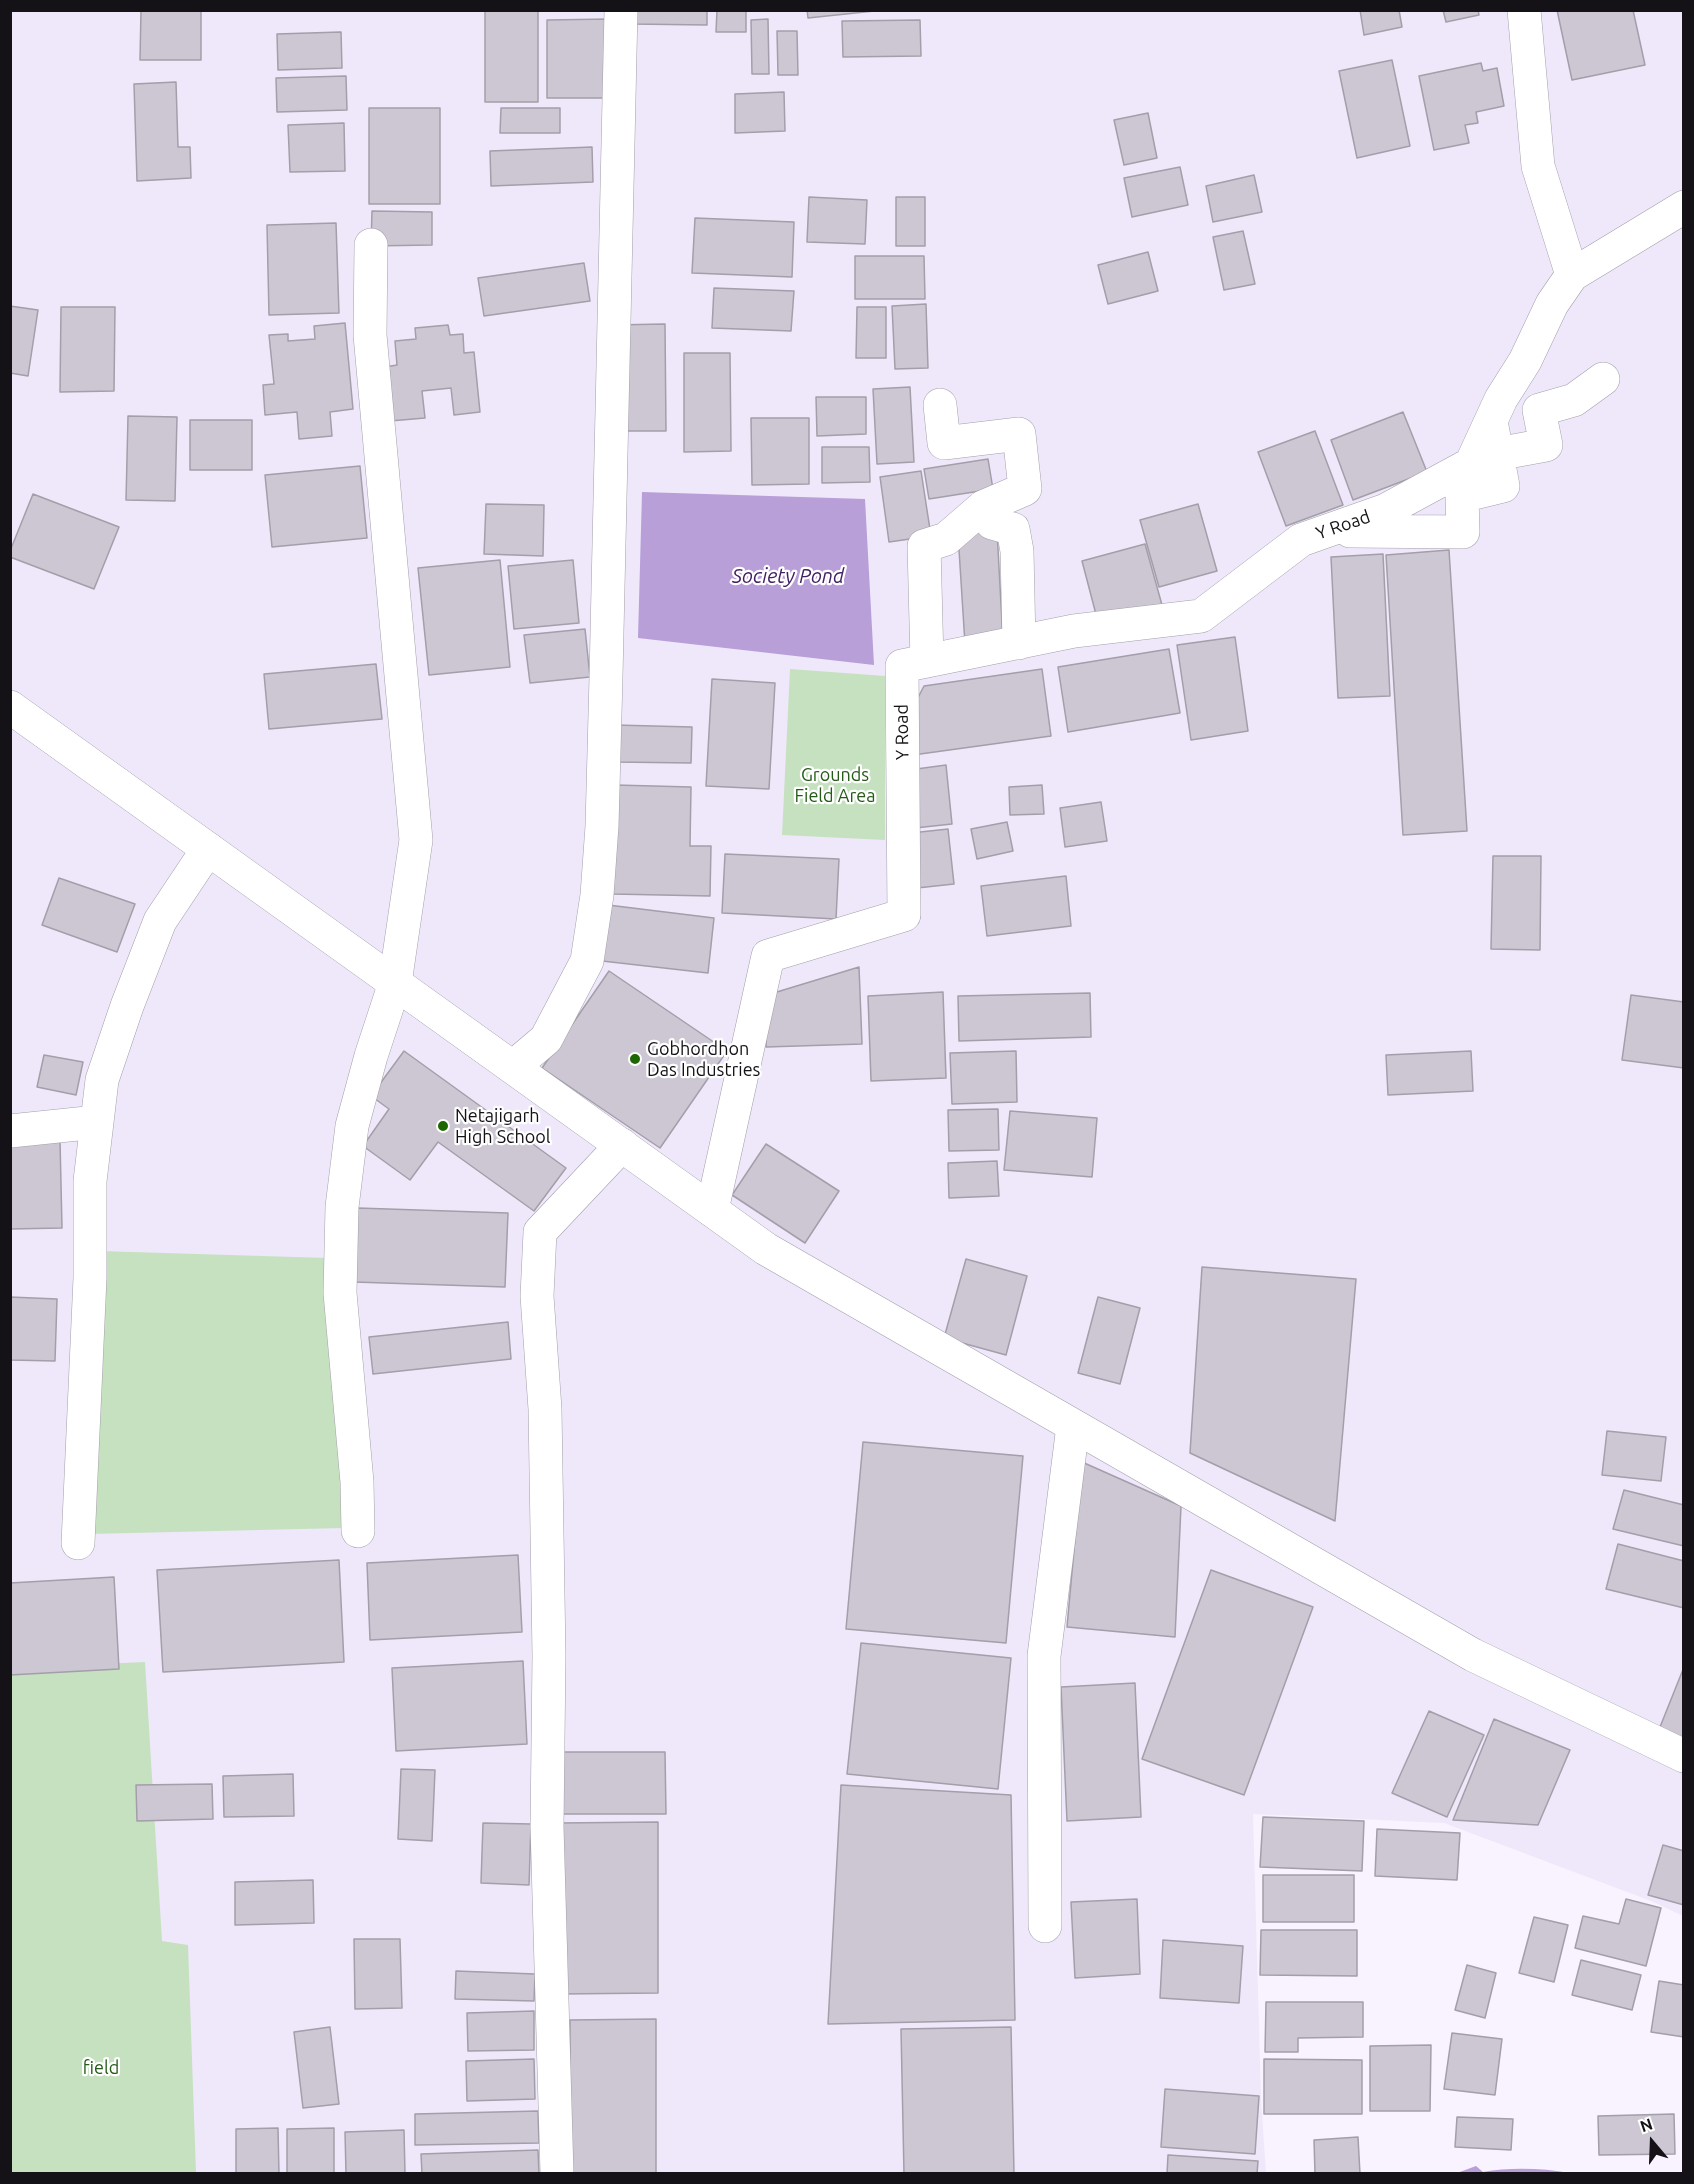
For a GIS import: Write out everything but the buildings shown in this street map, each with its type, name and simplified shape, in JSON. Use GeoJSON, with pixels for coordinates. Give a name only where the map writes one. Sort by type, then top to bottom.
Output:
{"type":"FeatureCollection","features":[{"type":"Feature","properties":{"kind":"street"},"geometry":{"type":"LineString","coordinates":[[513,1067],[546,1040],[587,961],[597,896],[606,688],[621,10]]}},
{"type":"Feature","properties":{"kind":"street"},"geometry":{"type":"LineString","coordinates":[[1524,10],[1538,166],[1572,275],[1683,207]]}},
{"type":"Feature","properties":{"kind":"street"},"geometry":{"type":"LineString","coordinates":[[358,1531],[357,1482],[340,1293],[342,1207],[352,1126],[371,1056],[395,983],[416,840],[370,335],[371,245]]}},
{"type":"Feature","properties":{"kind":"street","name":"Y Road"},"geometry":{"type":"LineString","coordinates":[[712,1210],[768,956],[904,915],[902,666],[1074,632],[1201,616],[1301,540],[1386,510],[1471,464],[1501,399],[1525,361],[1552,304],[1572,275]]}},
{"type":"Feature","properties":{"kind":"street"},"geometry":{"type":"LineString","coordinates":[[1497,454],[1546,445],[1539,410],[1574,400],[1603,380]]}},
{"type":"Feature","properties":{"kind":"street"},"geometry":{"type":"LineString","coordinates":[[927,661],[924,546],[946,539],[983,507],[1025,489],[1019,434],[944,443],[940,405]]}},
{"type":"Feature","properties":{"kind":"street"},"geometry":{"type":"LineString","coordinates":[[1327,531],[1463,532],[1462,496],[1503,486],[1491,421]]}},
{"type":"Feature","properties":{"kind":"street"},"geometry":{"type":"LineString","coordinates":[[983,507],[992,523],[1012,529],[1017,551],[1019,643]]}},
{"type":"Feature","properties":{"kind":"street"},"geometry":{"type":"LineString","coordinates":[[10,707],[766,1249],[1473,1655],[1683,1756]]}},
{"type":"Feature","properties":{"kind":"street"},"geometry":{"type":"LineString","coordinates":[[78,1544],[90,1278],[90,1181],[102,1080],[127,1006],[160,921],[208,849]]}},
{"type":"Feature","properties":{"kind":"street"},"geometry":{"type":"LineString","coordinates":[[10,1131],[97,1122]]}},
{"type":"Feature","properties":{"kind":"street"},"geometry":{"type":"LineString","coordinates":[[557,2174],[547,1838],[549,1656],[545,1409],[537,1296],[540,1232],[622,1145]]}},
{"type":"Feature","properties":{"kind":"street"},"geometry":{"type":"LineString","coordinates":[[1046,1926],[1044,1656],[1073,1426]]}},
{"type":"Feature","properties":{"kind":"shaded area"},"geometry":{"type":"Polygon","coordinates":[[[10,11],[1683,11],[1683,1916],[1651,1901],[1444,1823],[1253,1814],[1261,2099],[1266,2173],[123,2173],[11,1718],[10,11]]]}},
{"type":"Feature","properties":{"kind":"green space","name":"Grounds Field Area"},"geometry":{"type":"Polygon","coordinates":[[[790,669],[885,676],[885,840],[782,835],[790,669]]]}},
{"type":"Feature","properties":{"kind":"green space"},"geometry":{"type":"Polygon","coordinates":[[[100,1251],[328,1258],[344,1528],[90,1534],[100,1251]]]}},
{"type":"Feature","properties":{"kind":"green space","name":"field"},"geometry":{"type":"Polygon","coordinates":[[[145,1662],[162,1941],[188,1945],[196,2173],[11,2173],[10,1668],[145,1662]]]}},
{"type":"Feature","properties":{"kind":"water","name":"Society Pond"},"geometry":{"type":"Polygon","coordinates":[[[642,492],[865,499],[874,665],[638,638],[642,492]]]}},
{"type":"Feature","properties":{"kind":"water"},"geometry":{"type":"Polygon","coordinates":[[[1476,2166],[1483,2172],[1526,2169],[1570,2173],[1457,2173],[1476,2166]]]}},
{"type":"Feature","properties":{"kind":"place","name":"Gobhordhon Das Industries"},"geometry":{"type":"Point","coordinates":[635,1059]}},
{"type":"Feature","properties":{"kind":"place","name":"Netajigarh High School"},"geometry":{"type":"Point","coordinates":[443,1126]}}]}
